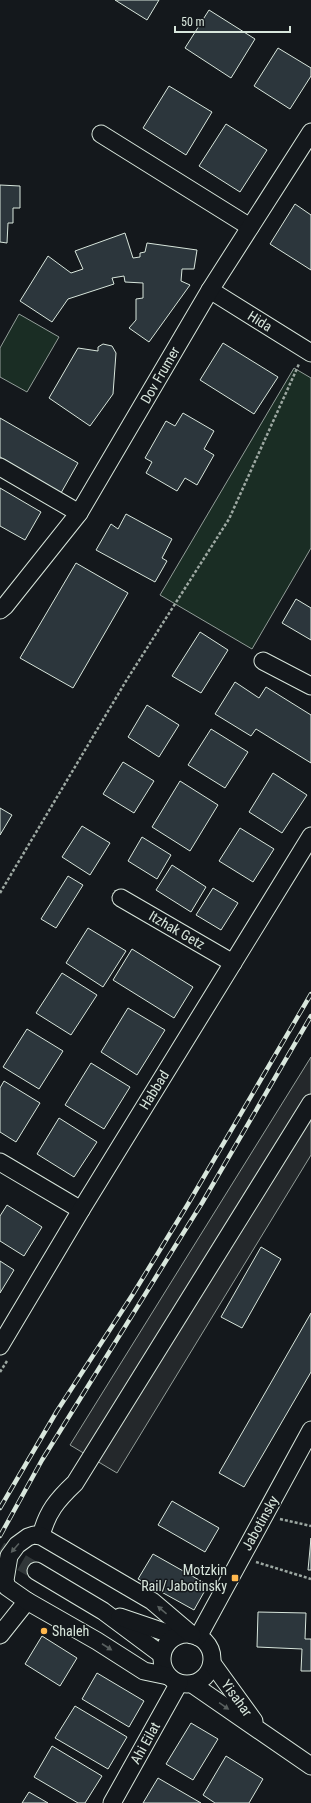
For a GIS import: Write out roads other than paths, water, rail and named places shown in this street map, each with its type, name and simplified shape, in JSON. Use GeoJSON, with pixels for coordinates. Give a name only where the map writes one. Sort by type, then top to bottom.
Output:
{"type":"FeatureCollection","features":[{"type":"Feature","properties":{"kind":"street","name":"Dov Frumer"},"geometry":{"type":"LineString","coordinates":[[0,610],[5,606],[79,513],[210,290],[311,132]]}},
{"type":"Feature","properties":{"kind":"street"},"geometry":{"type":"LineString","coordinates":[[101,134],[250,227]]}},
{"type":"Feature","properties":{"kind":"street","name":"Hida"},"geometry":{"type":"LineString","coordinates":[[210,290],[308,351]]}},
{"type":"Feature","properties":{"kind":"street"},"geometry":{"type":"LineString","coordinates":[[0,467],[79,513]]}},
{"type":"Feature","properties":{"kind":"street"},"geometry":{"type":"LineString","coordinates":[[263,661],[311,686]]}},
{"type":"Feature","properties":{"kind":"street","name":"Habbad"},"geometry":{"type":"LineString","coordinates":[[0,1346],[81,1210],[311,836]]}},
{"type":"Feature","properties":{"kind":"street","name":"Itzhak Getz"},"geometry":{"type":"LineString","coordinates":[[121,898],[233,963]]}},
{"type":"Feature","properties":{"kind":"street"},"geometry":{"type":"LineString","coordinates":[[41,1536],[45,1520],[57,1501],[75,1483],[311,1103]]}},
{"type":"Feature","properties":{"kind":"street"},"geometry":{"type":"LineString","coordinates":[[0,1162],[81,1210]]}},
{"type":"Feature","properties":{"kind":"street","name":"Jabotinsky"},"geometry":{"type":"LineString","coordinates":[[188,1636],[242,1557],[311,1430]]}},
{"type":"Feature","properties":{"kind":"street"},"geometry":{"type":"LineString","coordinates":[[103,1611],[188,1636],[203,1640],[210,1650],[212,1663],[205,1676],[199,1681],[180,1681],[144,1671],[97,1640],[27,1601],[7,1587],[4,1580],[9,1556],[17,1545],[28,1537],[34,1535],[41,1536],[152,1601],[188,1636]]}},
{"type":"Feature","properties":{"kind":"street"},"geometry":{"type":"LineString","coordinates":[[36,1572],[103,1611],[162,1654]]}},
{"type":"Feature","properties":{"kind":"street"},"geometry":{"type":"LineString","coordinates":[[0,1635],[27,1601]]}},
{"type":"Feature","properties":{"kind":"street"},"geometry":{"type":"LineString","coordinates":[[180,1681],[162,1662],[162,1654],[169,1641],[188,1636]]}},
{"type":"Feature","properties":{"kind":"street","name":"Yisahar"},"geometry":{"type":"LineString","coordinates":[[212,1663],[262,1732]]}},
{"type":"Feature","properties":{"kind":"street","name":"Yisahar"},"geometry":{"type":"LineString","coordinates":[[180,1681],[262,1732],[311,1766]]}},
{"type":"Feature","properties":{"kind":"street","name":"Ahi Eilat"},"geometry":{"type":"LineString","coordinates":[[112,1803],[180,1681]]}},
{"type":"Feature","properties":{"kind":"tunnel"},"geometry":{"type":"LineString","coordinates":[[0,1550],[36,1571]]}},
{"type":"Feature","properties":{"kind":"railway"},"geometry":{"type":"LineString","coordinates":[[0,1508],[57,1411],[133,1294],[188,1204],[311,994]]}},
{"type":"Feature","properties":{"kind":"railway"},"geometry":{"type":"LineString","coordinates":[[0,1536],[42,1460],[202,1203],[311,1016]]}},
{"type":"Feature","properties":{"kind":"place","name":"Motzkin Rail/Jabotinsky"},"geometry":{"type":"Point","coordinates":[235,1578]}},
{"type":"Feature","properties":{"kind":"place","name":"Shaleh"},"geometry":{"type":"Point","coordinates":[44,1631]}}]}
